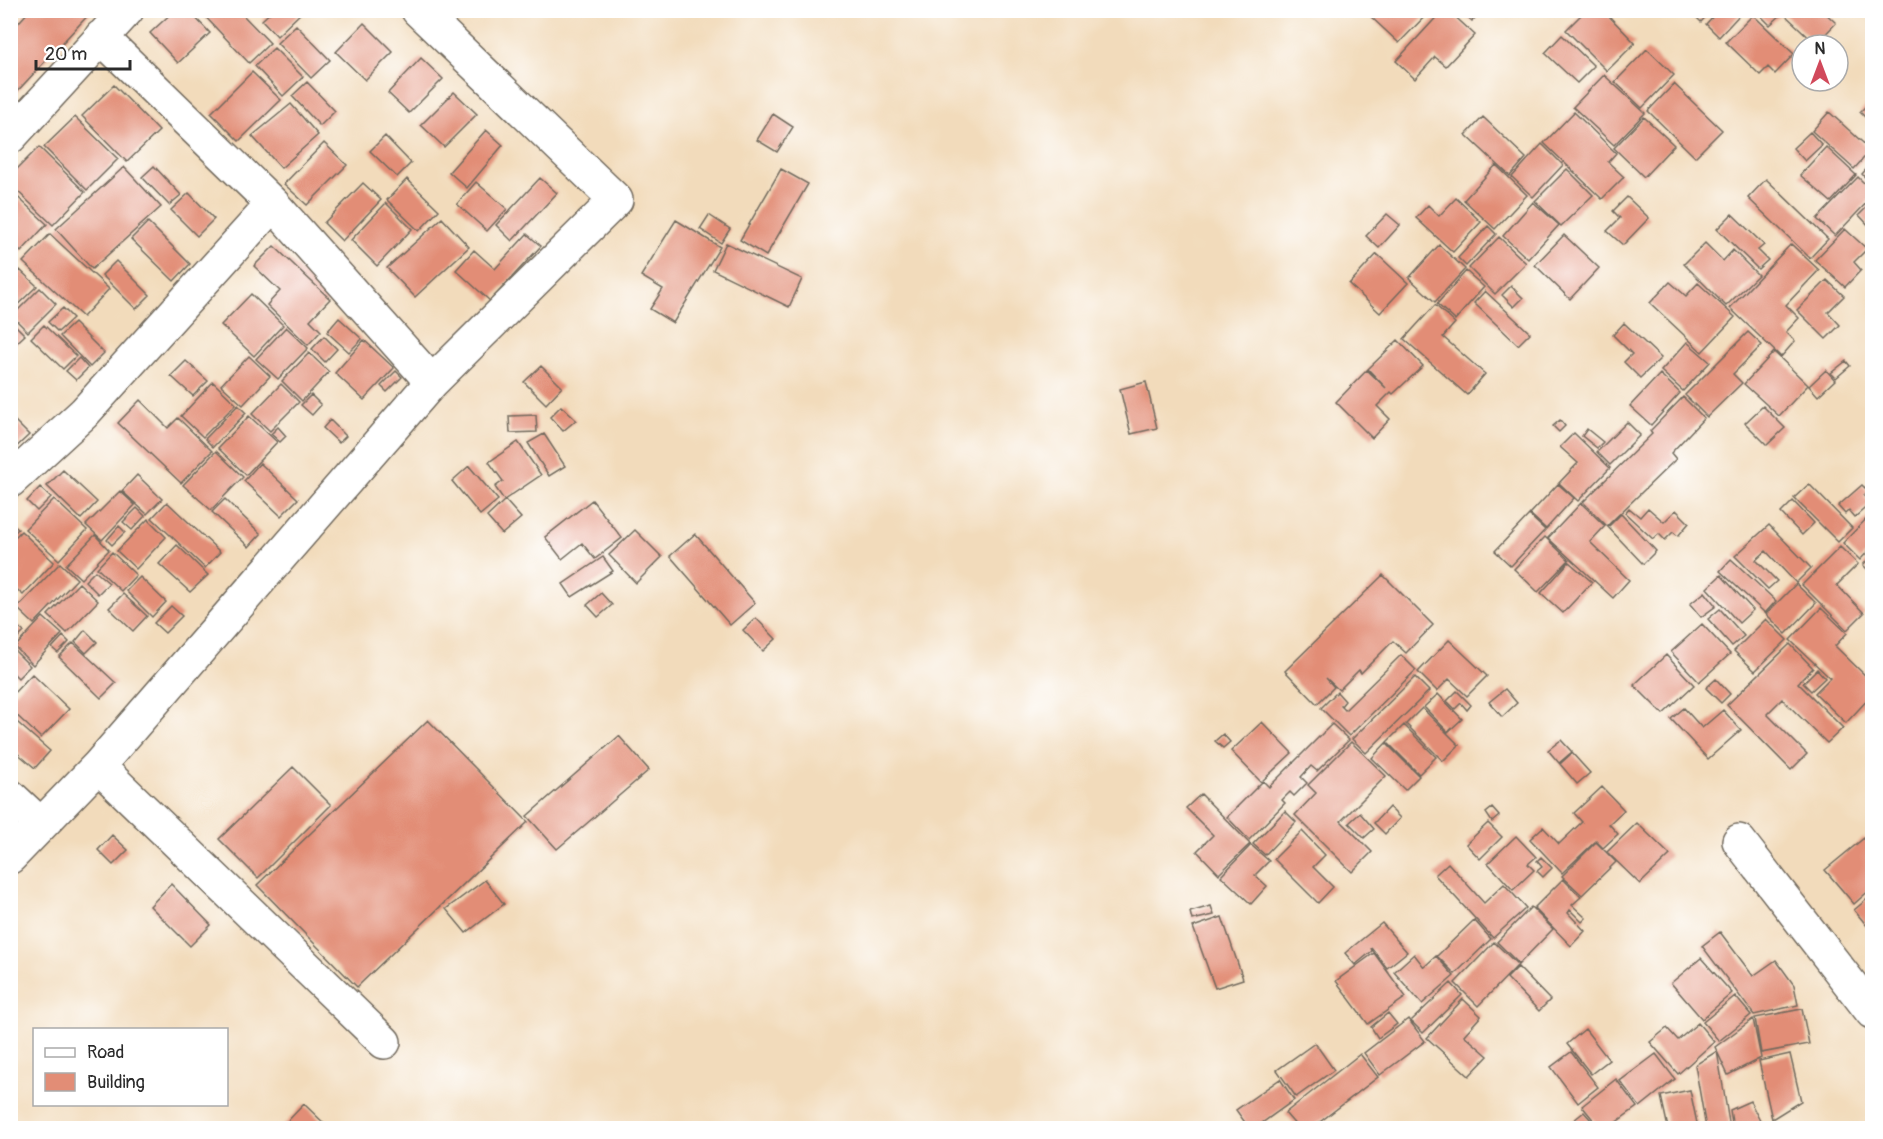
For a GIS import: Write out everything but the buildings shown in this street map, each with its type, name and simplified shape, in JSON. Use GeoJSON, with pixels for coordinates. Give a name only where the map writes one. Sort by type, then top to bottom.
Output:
{"type":"FeatureCollection","features":[{"type":"Feature","properties":{"kind":"street"},"geometry":{"type":"LineString","coordinates":[[10,137],[127,10]]}},
{"type":"Feature","properties":{"kind":"street"},"geometry":{"type":"LineString","coordinates":[[10,857],[98,766],[432,382],[616,200],[418,10]]}},
{"type":"Feature","properties":{"kind":"street"},"geometry":{"type":"LineString","coordinates":[[101,37],[273,204],[432,382]]}},
{"type":"Feature","properties":{"kind":"street"},"geometry":{"type":"LineString","coordinates":[[10,481],[84,413],[273,204]]}},
{"type":"Feature","properties":{"kind":"street"},"geometry":{"type":"LineString","coordinates":[[98,766],[384,1042]]}},
{"type":"Feature","properties":{"kind":"street"},"geometry":{"type":"LineString","coordinates":[[10,796],[41,825]]}},
{"type":"Feature","properties":{"kind":"street"},"geometry":{"type":"LineString","coordinates":[[1739,842],[1872,1012]]}}]}
